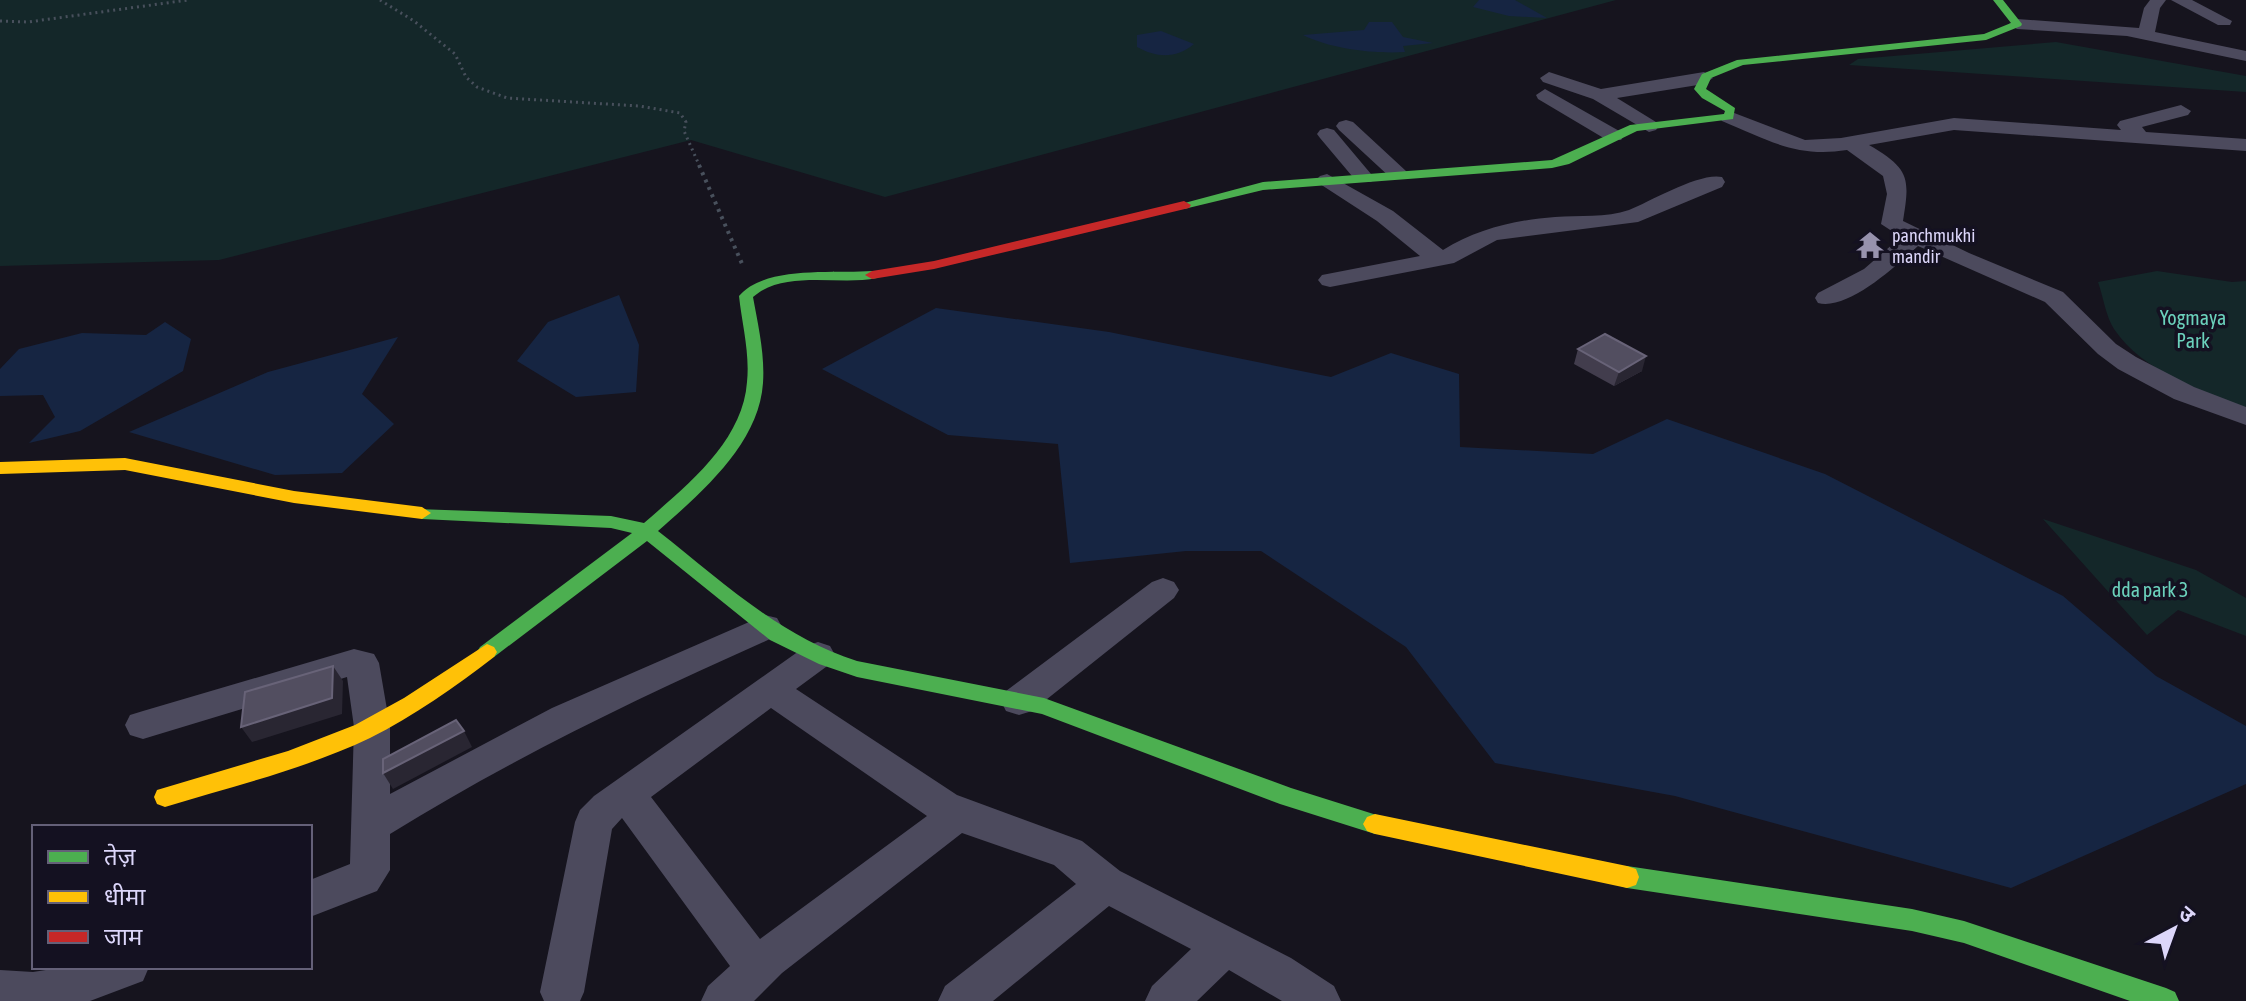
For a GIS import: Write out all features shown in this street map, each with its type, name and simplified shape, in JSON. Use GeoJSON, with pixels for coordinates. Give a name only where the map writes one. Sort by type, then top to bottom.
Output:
{"type":"FeatureCollection","features":[{"type":"Feature","properties":{"kind":"street"},"geometry":{"type":"LineString","coordinates":[[1998,0],[2017,24]]}},
{"type":"Feature","properties":{"kind":"street"},"geometry":{"type":"LineString","coordinates":[[2179,0],[2224,21]]}},
{"type":"Feature","properties":{"kind":"street"},"geometry":{"type":"LineString","coordinates":[[2146,35],[2156,1]]}},
{"type":"Feature","properties":{"kind":"street"},"geometry":{"type":"LineString","coordinates":[[1614,136],[1549,91],[1594,93],[1704,78],[1741,62],[1986,37],[2017,24],[2095,27],[2246,56]]}},
{"type":"Feature","properties":{"kind":"street"},"geometry":{"type":"LineString","coordinates":[[1704,78],[1700,89],[1706,96],[1731,110],[1733,113],[1729,117]]}},
{"type":"Feature","properties":{"kind":"street"},"geometry":{"type":"LineString","coordinates":[[1594,93],[1649,126]]}},
{"type":"Feature","properties":{"kind":"street"},"geometry":{"type":"LineString","coordinates":[[2145,138],[2127,125],[2181,111]]}},
{"type":"Feature","properties":{"kind":"street"},"geometry":{"type":"LineString","coordinates":[[165,797],[331,746],[372,727],[474,662],[645,530],[695,486],[730,447],[749,414],[757,387],[746,296],[752,287],[771,281],[867,276],[934,265],[1229,192],[1327,180],[1552,164],[1565,161],[1614,136],[1649,126],[1729,117],[1801,145],[1849,142],[1935,124],[1954,124],[2246,145]]}},
{"type":"Feature","properties":{"kind":"street"},"geometry":{"type":"LineString","coordinates":[[1364,178],[1337,130],[1399,175]]}},
{"type":"Feature","properties":{"kind":"street"},"geometry":{"type":"LineString","coordinates":[[1849,142],[1892,171],[1898,196],[1890,221],[1916,236],[2054,297],[2107,349],[2127,363],[2196,398],[2246,417]]}},
{"type":"Feature","properties":{"kind":"street"},"geometry":{"type":"LineString","coordinates":[[1327,180],[1385,216],[1432,254],[1446,258]]}},
{"type":"Feature","properties":{"kind":"street"},"geometry":{"type":"LineString","coordinates":[[1330,280],[1446,258],[1475,240],[1492,234],[1552,224],[1630,217],[1714,182]]}},
{"type":"Feature","properties":{"kind":"street"},"geometry":{"type":"LineString","coordinates":[[1827,298],[1872,274],[1916,236]]}},
{"type":"Feature","properties":{"kind":"street"},"geometry":{"type":"LineString","coordinates":[[0,468],[125,464],[294,497],[421,513],[611,522],[645,530],[765,627],[818,655],[857,669],[1044,706],[1288,797],[1386,827],[1635,879],[1925,923],[1964,932],[2166,1001]]}},
{"type":"Feature","properties":{"kind":"street"},"geometry":{"type":"LineString","coordinates":[[1019,701],[1163,590]]}},
{"type":"Feature","properties":{"kind":"street"},"geometry":{"type":"LineString","coordinates":[[372,825],[447,778],[566,715],[765,627]]}},
{"type":"Feature","properties":{"kind":"street"},"geometry":{"type":"LineString","coordinates":[[562,992],[594,822],[818,655]]}},
{"type":"Feature","properties":{"kind":"street"},"geometry":{"type":"LineString","coordinates":[[143,725],[358,661],[362,663],[372,727],[370,870],[363,878],[312,898]]}},
{"type":"Feature","properties":{"kind":"street"},"geometry":{"type":"LineString","coordinates":[[772,691],[958,814],[1056,847],[1106,884],[1224,946],[1302,996]]}},
{"type":"Feature","properties":{"kind":"street"},"geometry":{"type":"LineString","coordinates":[[627,795],[757,968]]}},
{"type":"Feature","properties":{"kind":"street"},"geometry":{"type":"LineString","coordinates":[[723,1001],[757,968],[958,814]]}},
{"type":"Feature","properties":{"kind":"street"},"geometry":{"type":"LineString","coordinates":[[960,1001],[1106,884]]}},
{"type":"Feature","properties":{"kind":"street"},"geometry":{"type":"LineString","coordinates":[[1167,1001],[1224,946]]}},
{"type":"Feature","properties":{"kind":"street"},"geometry":{"type":"LineString","coordinates":[[0,991],[20,994],[53,992],[122,969]]}},
{"type":"Feature","properties":{"kind":"path"},"geometry":{"type":"LineString","coordinates":[[0,21],[28,22],[188,0]]}},
{"type":"Feature","properties":{"kind":"path"},"geometry":{"type":"LineString","coordinates":[[380,0],[414,21],[455,54],[466,77],[493,94],[507,98],[639,106],[680,113],[686,122],[684,131],[752,287]]}},
{"type":"Feature","properties":{"kind":"green space"},"geometry":{"type":"Polygon","coordinates":[[[0,0],[1616,0],[885,197],[691,140],[219,260],[0,266],[0,0]]]}},
{"type":"Feature","properties":{"kind":"green space"},"geometry":{"type":"Polygon","coordinates":[[[2056,42],[2246,76],[2246,92],[1849,65],[1858,59],[2056,42]]]}},
{"type":"Feature","properties":{"kind":"green space","name":"Yogmaya Park"},"geometry":{"type":"Polygon","coordinates":[[[2157,271],[2232,282],[2246,281],[2246,408],[2192,387],[2156,368],[2126,344],[2114,329],[2098,282],[2157,271]]]}},
{"type":"Feature","properties":{"kind":"green space","name":"dda park 3"},"geometry":{"type":"Polygon","coordinates":[[[2043,519],[2196,570],[2246,598],[2246,636],[2178,610],[2147,635],[2043,519]]]}},
{"type":"Feature","properties":{"kind":"water"},"geometry":{"type":"Polygon","coordinates":[[[1479,0],[1515,0],[1547,18],[1509,16],[1473,7],[1479,0]]]}},
{"type":"Feature","properties":{"kind":"water"},"geometry":{"type":"Polygon","coordinates":[[[1369,22],[1392,22],[1403,37],[1433,43],[1403,46],[1405,52],[1380,52],[1339,47],[1303,35],[1364,30],[1369,22]]]}},
{"type":"Feature","properties":{"kind":"water"},"geometry":{"type":"Polygon","coordinates":[[[1161,31],[1194,44],[1166,55],[1137,47],[1137,35],[1161,31]]]}},
{"type":"Feature","properties":{"kind":"water"},"geometry":{"type":"Polygon","coordinates":[[[619,295],[639,345],[636,392],[576,397],[517,361],[548,322],[619,295]]]}},
{"type":"Feature","properties":{"kind":"water"},"geometry":{"type":"Polygon","coordinates":[[[936,308],[1109,332],[1331,377],[1391,353],[1459,374],[1460,447],[1593,454],[1667,419],[1825,474],[2063,596],[2156,676],[2246,726],[2246,784],[2011,888],[1675,796],[1495,763],[1406,647],[1261,551],[1186,551],[1070,563],[1058,444],[948,435],[822,369],[936,308]]]}},
{"type":"Feature","properties":{"kind":"water"},"geometry":{"type":"Polygon","coordinates":[[[165,322],[191,339],[183,371],[80,431],[29,443],[55,417],[43,395],[0,396],[0,369],[19,349],[82,333],[146,335],[165,322]]]}},
{"type":"Feature","properties":{"kind":"water"},"geometry":{"type":"Polygon","coordinates":[[[398,337],[362,394],[394,424],[342,473],[275,475],[129,432],[268,372],[398,337]]]}},
{"type":"Feature","properties":{"kind":"building"},"geometry":{"type":"Polygon","coordinates":[[[1605,334],[1646,356],[1619,372],[1578,349],[1605,334]]]}},
{"type":"Feature","properties":{"kind":"building"},"geometry":{"type":"Polygon","coordinates":[[[333,666],[332,698],[241,727],[245,692],[333,666]]]}},
{"type":"Feature","properties":{"kind":"building"},"geometry":{"type":"Polygon","coordinates":[[[456,720],[464,731],[383,773],[383,759],[456,720]]]}},
{"type":"Feature","properties":{"kind":"traffic: fast"},"geometry":{"type":"LineString","coordinates":[[1184,205],[1263,186],[1565,161],[1634,128],[1729,117],[1731,110],[1706,96],[1700,89],[1706,76],[1741,62],[1986,37],[2017,24],[1998,0]]}},
{"type":"Feature","properties":{"kind":"traffic: fast"},"geometry":{"type":"LineString","coordinates":[[487,652],[640,537],[714,467],[739,432],[753,399],[756,373],[746,296],[755,288],[785,279],[872,275]]}},
{"type":"Feature","properties":{"kind":"traffic: fast"},"geometry":{"type":"LineString","coordinates":[[422,513],[611,522],[645,530],[777,635],[826,659],[857,669],[1044,706],[1288,797],[1375,824]]}},
{"type":"Feature","properties":{"kind":"traffic: fast"},"geometry":{"type":"LineString","coordinates":[[1627,877],[1912,920],[1964,932],[2166,1001]]}},
{"type":"Feature","properties":{"kind":"traffic: slow"},"geometry":{"type":"LineString","coordinates":[[0,468],[125,464],[294,497],[422,513]]}},
{"type":"Feature","properties":{"kind":"traffic: slow"},"geometry":{"type":"LineString","coordinates":[[165,797],[339,742],[427,694],[487,652]]}},
{"type":"Feature","properties":{"kind":"traffic: slow"},"geometry":{"type":"LineString","coordinates":[[1375,824],[1627,877]]}},
{"type":"Feature","properties":{"kind":"traffic: jam"},"geometry":{"type":"LineString","coordinates":[[872,275],[934,265],[1184,205]]}},
{"type":"Feature","properties":{"kind":"place","name":"panchmukhi mandir"},"geometry":{"type":"Point","coordinates":[1870,245]}}]}
